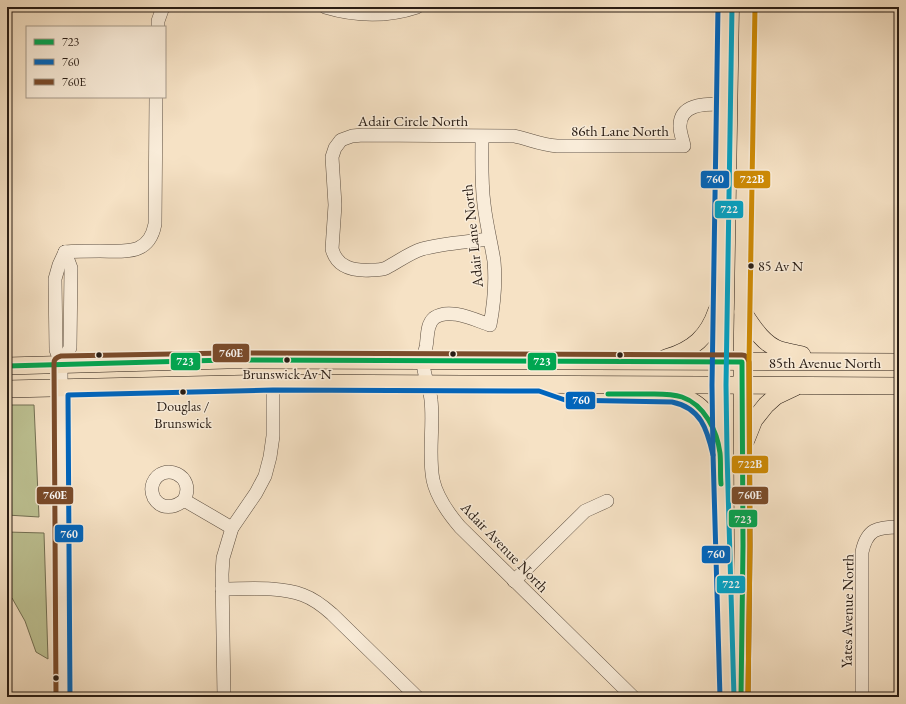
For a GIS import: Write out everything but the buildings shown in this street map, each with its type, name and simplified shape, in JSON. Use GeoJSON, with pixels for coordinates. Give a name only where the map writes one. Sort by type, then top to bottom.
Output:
{"type":"FeatureCollection","features":[{"type":"Feature","properties":{"kind":"main road"},"geometry":{"type":"LineString","coordinates":[[725,7],[719,385],[727,697]]}},
{"type":"Feature","properties":{"kind":"main road"},"geometry":{"type":"LineString","coordinates":[[741,697],[743,546],[742,362],[748,7]]}},
{"type":"Feature","properties":{"kind":"main road"},"geometry":{"type":"LineString","coordinates":[[655,361],[679,354],[689,349],[699,342],[705,335],[715,317],[718,306],[720,278]]}},
{"type":"Feature","properties":{"kind":"main road"},"geometry":{"type":"LineString","coordinates":[[743,312],[762,338],[775,348],[834,362]]}},
{"type":"Feature","properties":{"kind":"main road","name":"85th Avenue North"},"geometry":{"type":"LineString","coordinates":[[7,366],[187,360],[899,362]]}},
{"type":"Feature","properties":{"kind":"main road","name":"85th Avenue North"},"geometry":{"type":"LineString","coordinates":[[7,389],[272,383],[899,386]]}},
{"type":"Feature","properties":{"kind":"main road"},"geometry":{"type":"LineString","coordinates":[[540,384],[566,393],[673,395],[685,398],[699,407],[708,417],[716,435],[720,453]]}},
{"type":"Feature","properties":{"kind":"main road"},"geometry":{"type":"LineString","coordinates":[[742,452],[754,420],[766,404],[776,396],[800,385]]}},
{"type":"Feature","properties":{"kind":"street"},"geometry":{"type":"LineString","coordinates":[[158,26],[158,21],[163,7]]}},
{"type":"Feature","properties":{"kind":"street"},"geometry":{"type":"LineString","coordinates":[[325,7],[355,13],[382,14],[409,10],[417,7]]}},
{"type":"Feature","properties":{"kind":"street"},"geometry":{"type":"LineString","coordinates":[[63,697],[61,364],[56,350],[55,279],[65,252],[135,250],[144,246],[151,238],[155,224],[156,98]]}},
{"type":"Feature","properties":{"kind":"street","name":"86th Lane North"},"geometry":{"type":"LineString","coordinates":[[482,137],[514,136],[546,145],[557,146],[684,146],[680,123],[686,112],[691,107],[698,105],[723,104]]}},
{"type":"Feature","properties":{"kind":"street","name":"Adair Circle North"},"geometry":{"type":"LineString","coordinates":[[482,137],[363,135],[352,136],[341,140],[335,148],[332,156],[335,205],[332,249],[334,256],[345,266],[352,269],[366,271],[386,268],[421,249],[489,239]]}},
{"type":"Feature","properties":{"kind":"street","name":"Adair Lane North"},"geometry":{"type":"LineString","coordinates":[[423,360],[429,325],[433,319],[440,315],[461,315],[490,325],[495,286],[494,262],[484,204],[482,179],[482,137]]}},
{"type":"Feature","properties":{"kind":"street","name":"Adair Avenue North"},"geometry":{"type":"LineString","coordinates":[[423,360],[431,400],[431,459],[433,480],[448,513],[514,581],[633,697]]}},
{"type":"Feature","properties":{"kind":"street"},"geometry":{"type":"LineString","coordinates":[[224,697],[222,590],[223,558],[232,528],[256,493],[265,476],[273,436],[272,383]]}},
{"type":"Feature","properties":{"kind":"street"},"geometry":{"type":"LineString","coordinates":[[184,500],[232,528]]}},
{"type":"Feature","properties":{"kind":"street"},"geometry":{"type":"LineString","coordinates":[[514,581],[585,512],[607,501]]}},
{"type":"Feature","properties":{"kind":"street","name":"Yates Avenue North"},"geometry":{"type":"LineString","coordinates":[[862,697],[862,552],[864,542],[869,534],[878,528],[899,527]]}},
{"type":"Feature","properties":{"kind":"street"},"geometry":{"type":"LineString","coordinates":[[222,590],[288,591],[304,595],[319,603],[417,697]]}},
{"type":"Feature","properties":{"kind":"green space"},"geometry":{"type":"Polygon","coordinates":[[[7,405],[34,405],[39,517],[7,515],[7,405]]]}},
{"type":"Feature","properties":{"kind":"green space"},"geometry":{"type":"Polygon","coordinates":[[[7,532],[44,533],[48,659],[36,652],[25,621],[12,598],[7,593],[7,532]]]}},
{"type":"Feature","properties":{"kind":"transit line","name":"760"},"geometry":{"type":"LineString","coordinates":[[718,7],[712,385],[720,697]]}},
{"type":"Feature","properties":{"kind":"transit line","name":"722"},"geometry":{"type":"LineString","coordinates":[[732,7],[726,385],[734,697]]}},
{"type":"Feature","properties":{"kind":"transit line","name":"722B"},"geometry":{"type":"LineString","coordinates":[[748,697],[750,546],[749,362],[755,7]]}},
{"type":"Feature","properties":{"kind":"transit line","name":"760E"},"geometry":{"type":"LineString","coordinates":[[56,697],[55,360],[61,356],[227,353],[746,356],[749,362],[750,546],[748,697]]}},
{"type":"Feature","properties":{"kind":"transit line","name":"723"},"geometry":{"type":"LineString","coordinates":[[7,366],[227,360],[742,362],[743,546],[741,697]]}},
{"type":"Feature","properties":{"kind":"transit line","name":"760"},"geometry":{"type":"LineString","coordinates":[[70,697],[68,395],[273,390],[539,391],[565,400],[672,402],[690,409],[701,421],[705,428],[713,455]]}},
{"type":"Feature","properties":{"kind":"transit line","name":"723"},"geometry":{"type":"LineString","coordinates":[[608,394],[673,395],[682,397],[697,406],[703,412],[716,436],[720,453],[721,484]]}},
{"type":"Feature","properties":{"kind":"place","name":"85 Av N"},"geometry":{"type":"Point","coordinates":[751,266]}},
{"type":"Feature","properties":{"kind":"place","name":"Brunswick Av N"},"geometry":{"type":"Point","coordinates":[287,360]}},
{"type":"Feature","properties":{"kind":"place","name":"Douglas / Brunswick"},"geometry":{"type":"Point","coordinates":[183,392]}}]}
